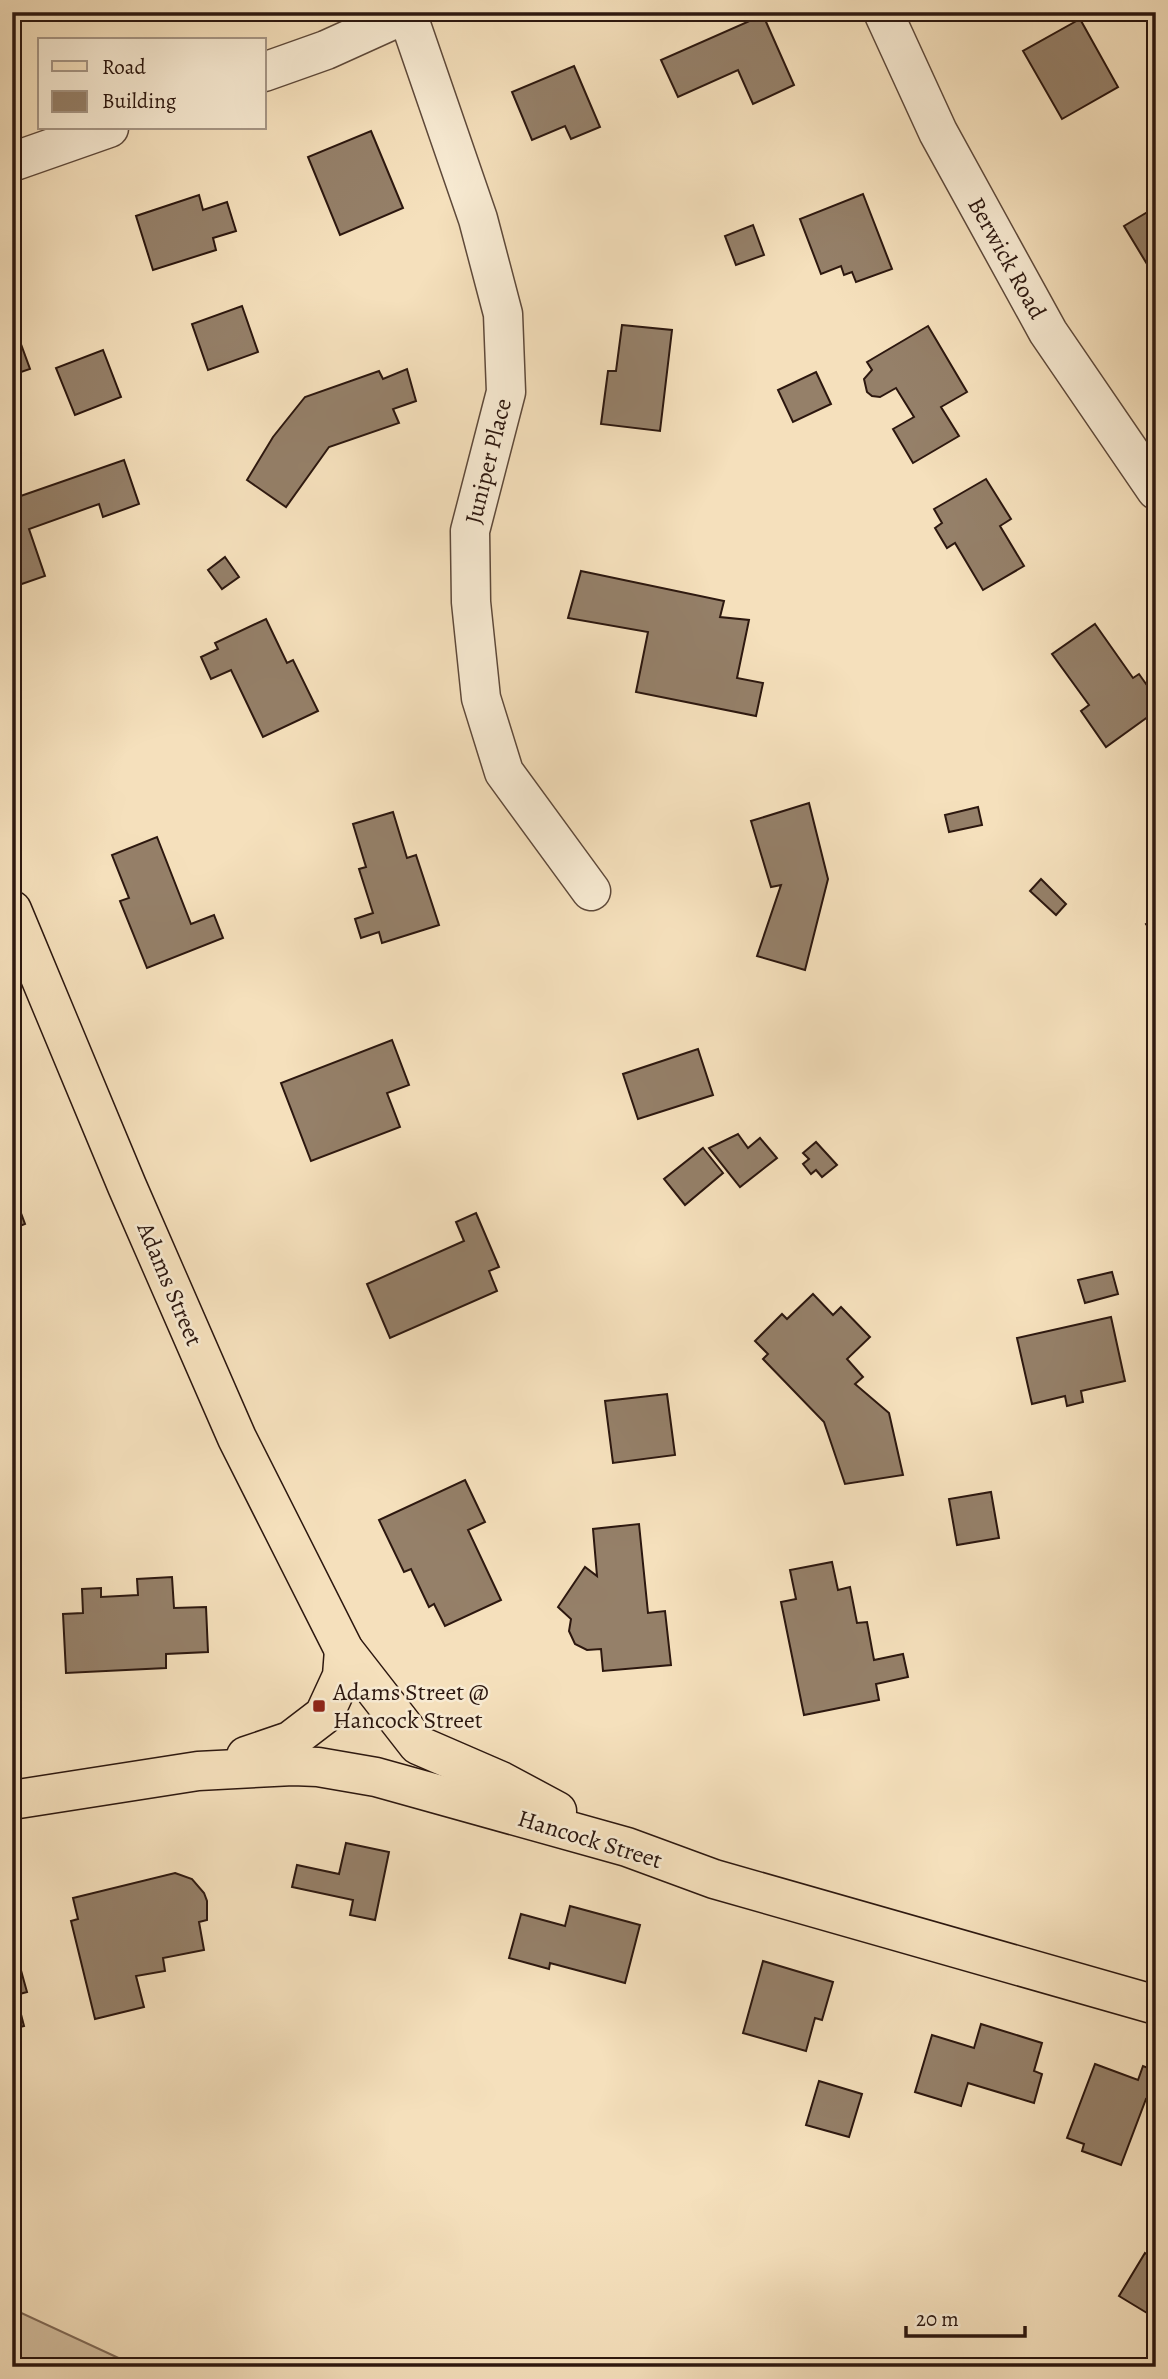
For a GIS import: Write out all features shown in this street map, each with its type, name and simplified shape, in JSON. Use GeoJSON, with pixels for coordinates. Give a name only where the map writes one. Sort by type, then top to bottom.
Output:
{"type":"FeatureCollection","features":[{"type":"Feature","properties":{"kind":"main road","name":"Adams Street"},"geometry":{"type":"LineString","coordinates":[[12,910],[237,1438],[344,1650],[418,1745],[500,1782],[627,1847]]}},
{"type":"Feature","properties":{"kind":"main road"},"geometry":{"type":"LineString","coordinates":[[198,1771],[290,1741],[324,1715],[342,1676],[344,1650]]}},
{"type":"Feature","properties":{"kind":"main road","name":"Hancock Street"},"geometry":{"type":"LineString","coordinates":[[12,1800],[198,1771],[293,1766],[318,1767],[376,1777],[627,1847],[714,1879],[1156,2006]]}},
{"type":"Feature","properties":{"kind":"street","name":"Berwick Road"},"geometry":{"type":"LineString","coordinates":[[883,12],[938,132],[1048,332],[1156,490]]}},
{"type":"Feature","properties":{"kind":"street"},"geometry":{"type":"LineString","coordinates":[[266,71],[326,50],[408,13]]}},
{"type":"Feature","properties":{"kind":"street","name":"Juniper Place"},"geometry":{"type":"LineString","coordinates":[[408,13],[478,219],[503,314],[506,392],[470,531],[471,603],[481,698],[504,772],[591,891]]}},
{"type":"Feature","properties":{"kind":"street"},"geometry":{"type":"LineString","coordinates":[[12,162],[103,130]]}},
{"type":"Feature","properties":{"kind":"shaded area"},"geometry":{"type":"Polygon","coordinates":[[[14,2310],[138,2367],[12,2367],[14,2310]]]}},
{"type":"Feature","properties":{"kind":"building"},"geometry":{"type":"Polygon","coordinates":[[[763,15],[794,85],[753,104],[738,70],[678,97],[661,60],[763,15]]]}},
{"type":"Feature","properties":{"kind":"building"},"geometry":{"type":"Polygon","coordinates":[[[1080,19],[1118,87],[1062,119],[1023,51],[1080,19]]]}},
{"type":"Feature","properties":{"kind":"building"},"geometry":{"type":"Polygon","coordinates":[[[574,66],[600,127],[571,139],[565,126],[532,140],[512,92],[574,66]]]}},
{"type":"Feature","properties":{"kind":"building"},"geometry":{"type":"Polygon","coordinates":[[[371,131],[403,208],[340,235],[308,157],[371,131]]]}},
{"type":"Feature","properties":{"kind":"building"},"geometry":{"type":"Polygon","coordinates":[[[863,194],[892,269],[856,282],[852,272],[844,275],[841,266],[821,274],[800,219],[863,194]]]}},
{"type":"Feature","properties":{"kind":"building"},"geometry":{"type":"Polygon","coordinates":[[[199,195],[203,210],[227,202],[236,231],[213,238],[216,250],[153,270],[136,216],[199,195]]]}},
{"type":"Feature","properties":{"kind":"building"},"geometry":{"type":"Polygon","coordinates":[[[1156,207],[1156,279],[1124,226],[1156,207]]]}},
{"type":"Feature","properties":{"kind":"building"},"geometry":{"type":"Polygon","coordinates":[[[753,225],[764,255],[736,265],[725,236],[753,225]]]}},
{"type":"Feature","properties":{"kind":"building"},"geometry":{"type":"Polygon","coordinates":[[[242,306],[258,352],[208,370],[192,324],[242,306]]]}},
{"type":"Feature","properties":{"kind":"building"},"geometry":{"type":"Polygon","coordinates":[[[622,325],[672,330],[660,431],[601,424],[608,371],[616,371],[622,325]]]}},
{"type":"Feature","properties":{"kind":"building"},"geometry":{"type":"Polygon","coordinates":[[[928,326],[967,392],[941,407],[959,436],[913,463],[893,429],[914,417],[896,388],[880,397],[872,396],[867,392],[864,379],[872,370],[867,362],[928,326]]]}},
{"type":"Feature","properties":{"kind":"building"},"geometry":{"type":"Polygon","coordinates":[[[18,336],[30,369],[12,375],[12,338],[18,336]]]}},
{"type":"Feature","properties":{"kind":"building"},"geometry":{"type":"Polygon","coordinates":[[[103,350],[121,397],[75,415],[56,368],[103,350]]]}},
{"type":"Feature","properties":{"kind":"building"},"geometry":{"type":"Polygon","coordinates":[[[407,369],[416,401],[393,409],[399,423],[329,447],[286,507],[247,480],[273,437],[305,397],[379,371],[383,379],[407,369]]]}},
{"type":"Feature","properties":{"kind":"building"},"geometry":{"type":"Polygon","coordinates":[[[816,372],[831,404],[793,422],[778,390],[816,372]]]}},
{"type":"Feature","properties":{"kind":"building"},"geometry":{"type":"Polygon","coordinates":[[[124,460],[139,504],[103,517],[99,504],[29,529],[45,576],[13,587],[12,499],[124,460]]]}},
{"type":"Feature","properties":{"kind":"building"},"geometry":{"type":"Polygon","coordinates":[[[986,479],[1011,519],[1000,526],[1024,566],[983,590],[955,543],[947,548],[935,528],[942,523],[934,509],[986,479]]]}},
{"type":"Feature","properties":{"kind":"building"},"geometry":{"type":"Polygon","coordinates":[[[225,557],[239,577],[222,589],[208,570],[225,557]]]}},
{"type":"Feature","properties":{"kind":"building"},"geometry":{"type":"Polygon","coordinates":[[[581,571],[724,601],[720,617],[749,620],[737,678],[763,683],[756,716],[636,692],[648,632],[568,618],[581,571]]]}},
{"type":"Feature","properties":{"kind":"building"},"geometry":{"type":"Polygon","coordinates":[[[266,619],[287,663],[293,660],[318,711],[263,737],[231,670],[211,679],[201,657],[218,649],[215,643],[266,619]]]}},
{"type":"Feature","properties":{"kind":"building"},"geometry":{"type":"Polygon","coordinates":[[[1095,624],[1133,678],[1139,674],[1156,698],[1156,711],[1106,747],[1081,711],[1089,705],[1052,654],[1095,624]]]}},
{"type":"Feature","properties":{"kind":"building"},"geometry":{"type":"Polygon","coordinates":[[[809,803],[828,879],[805,970],[757,956],[781,885],[771,887],[751,821],[809,803]]]}},
{"type":"Feature","properties":{"kind":"building"},"geometry":{"type":"Polygon","coordinates":[[[978,807],[982,825],[949,832],[945,815],[978,807]]]}},
{"type":"Feature","properties":{"kind":"building"},"geometry":{"type":"Polygon","coordinates":[[[393,812],[407,858],[416,855],[439,925],[382,943],[379,932],[361,938],[355,919],[373,913],[359,869],[366,867],[353,824],[393,812]]]}},
{"type":"Feature","properties":{"kind":"building"},"geometry":{"type":"Polygon","coordinates":[[[157,837],[191,924],[214,915],[223,938],[147,968],[120,901],[129,898],[112,855],[157,837]]]}},
{"type":"Feature","properties":{"kind":"building"},"geometry":{"type":"Polygon","coordinates":[[[1041,879],[1066,904],[1056,915],[1030,891],[1041,879]]]}},
{"type":"Feature","properties":{"kind":"building"},"geometry":{"type":"Polygon","coordinates":[[[1156,918],[1156,939],[1146,924],[1156,918]]]}},
{"type":"Feature","properties":{"kind":"building"},"geometry":{"type":"Polygon","coordinates":[[[392,1040],[409,1085],[387,1093],[400,1127],[311,1161],[281,1083],[392,1040]]]}},
{"type":"Feature","properties":{"kind":"building"},"geometry":{"type":"Polygon","coordinates":[[[698,1049],[713,1095],[638,1119],[623,1074],[698,1049]]]}},
{"type":"Feature","properties":{"kind":"building"},"geometry":{"type":"Polygon","coordinates":[[[738,1134],[748,1148],[760,1138],[777,1158],[740,1187],[709,1148],[738,1134]]]}},
{"type":"Feature","properties":{"kind":"building"},"geometry":{"type":"Polygon","coordinates":[[[816,1142],[837,1165],[822,1177],[816,1170],[811,1174],[803,1164],[809,1159],[803,1153],[816,1142]]]}},
{"type":"Feature","properties":{"kind":"building"},"geometry":{"type":"Polygon","coordinates":[[[703,1148],[723,1173],[685,1205],[664,1179],[703,1148]]]}},
{"type":"Feature","properties":{"kind":"building"},"geometry":{"type":"Polygon","coordinates":[[[12,1189],[25,1224],[12,1229],[12,1189]]]}},
{"type":"Feature","properties":{"kind":"building"},"geometry":{"type":"Polygon","coordinates":[[[476,1213],[499,1267],[489,1271],[497,1291],[390,1338],[367,1284],[464,1241],[456,1222],[476,1213]]]}},
{"type":"Feature","properties":{"kind":"building"},"geometry":{"type":"Polygon","coordinates":[[[1112,1272],[1118,1294],[1085,1303],[1078,1280],[1112,1272]]]}},
{"type":"Feature","properties":{"kind":"building"},"geometry":{"type":"Polygon","coordinates":[[[813,1294],[833,1315],[841,1307],[870,1337],[847,1359],[863,1377],[855,1384],[889,1413],[903,1475],[845,1484],[824,1422],[763,1359],[768,1354],[755,1341],[782,1314],[787,1319],[813,1294]]]}},
{"type":"Feature","properties":{"kind":"building"},"geometry":{"type":"Polygon","coordinates":[[[1111,1317],[1125,1381],[1081,1391],[1083,1402],[1067,1406],[1065,1396],[1032,1404],[1017,1338],[1111,1317]]]}},
{"type":"Feature","properties":{"kind":"building"},"geometry":{"type":"Polygon","coordinates":[[[667,1394],[675,1455],[613,1463],[605,1401],[667,1394]]]}},
{"type":"Feature","properties":{"kind":"building"},"geometry":{"type":"Polygon","coordinates":[[[465,1480],[485,1522],[468,1530],[501,1600],[445,1626],[434,1604],[429,1607],[411,1569],[404,1572],[379,1520],[465,1480]]]}},
{"type":"Feature","properties":{"kind":"building"},"geometry":{"type":"Polygon","coordinates":[[[991,1492],[999,1538],[957,1545],[949,1499],[991,1492]]]}},
{"type":"Feature","properties":{"kind":"building"},"geometry":{"type":"Polygon","coordinates":[[[639,1524],[648,1613],[665,1611],[671,1665],[603,1671],[601,1649],[587,1650],[575,1644],[569,1631],[571,1619],[558,1607],[585,1567],[597,1576],[593,1529],[639,1524]]]}},
{"type":"Feature","properties":{"kind":"building"},"geometry":{"type":"Polygon","coordinates":[[[832,1562],[838,1590],[850,1587],[857,1623],[867,1622],[874,1660],[903,1654],[908,1677],[876,1684],[879,1700],[804,1715],[781,1602],[796,1599],[790,1570],[832,1562]]]}},
{"type":"Feature","properties":{"kind":"building"},"geometry":{"type":"Polygon","coordinates":[[[172,1577],[174,1608],[206,1607],[208,1652],[166,1654],[166,1668],[66,1673],[63,1614],[83,1613],[82,1589],[101,1588],[101,1597],[138,1595],[137,1579],[172,1577]]]}},
{"type":"Feature","properties":{"kind":"building"},"geometry":{"type":"Polygon","coordinates":[[[346,1843],[389,1852],[375,1920],[350,1915],[353,1900],[292,1887],[297,1865],[339,1874],[346,1843]]]}},
{"type":"Feature","properties":{"kind":"building"},"geometry":{"type":"Polygon","coordinates":[[[175,1873],[192,1879],[204,1893],[207,1920],[199,1922],[204,1950],[163,1958],[165,1971],[136,1976],[144,2007],[95,2019],[71,1921],[78,1919],[73,1898],[175,1873]]]}},
{"type":"Feature","properties":{"kind":"building"},"geometry":{"type":"Polygon","coordinates":[[[570,1906],[640,1925],[625,1983],[550,1963],[549,1969],[509,1958],[521,1914],[565,1926],[570,1906]]]}},
{"type":"Feature","properties":{"kind":"building"},"geometry":{"type":"Polygon","coordinates":[[[12,1938],[27,1992],[16,1995],[24,2026],[12,2029],[12,1938]]]}},
{"type":"Feature","properties":{"kind":"building"},"geometry":{"type":"Polygon","coordinates":[[[763,1961],[833,1982],[822,2020],[815,2018],[806,2051],[743,2033],[763,1961]]]}},
{"type":"Feature","properties":{"kind":"building"},"geometry":{"type":"Polygon","coordinates":[[[981,2024],[1042,2043],[1034,2071],[1042,2074],[1034,2103],[968,2083],[961,2106],[915,2092],[932,2035],[974,2048],[981,2024]]]}},
{"type":"Feature","properties":{"kind":"building"},"geometry":{"type":"Polygon","coordinates":[[[1095,2064],[1138,2080],[1143,2066],[1156,2071],[1156,2102],[1146,2099],[1121,2165],[1082,2151],[1084,2144],[1067,2138],[1095,2064]]]}},
{"type":"Feature","properties":{"kind":"building"},"geometry":{"type":"Polygon","coordinates":[[[819,2081],[862,2094],[849,2137],[806,2125],[819,2081]]]}},
{"type":"Feature","properties":{"kind":"building"},"geometry":{"type":"Polygon","coordinates":[[[1145,2253],[1156,2260],[1156,2299],[1147,2313],[1119,2296],[1145,2253]]]}},
{"type":"Feature","properties":{"kind":"place","name":"Adams Street @ Hancock Street"},"geometry":{"type":"Point","coordinates":[319,1706]}}]}
